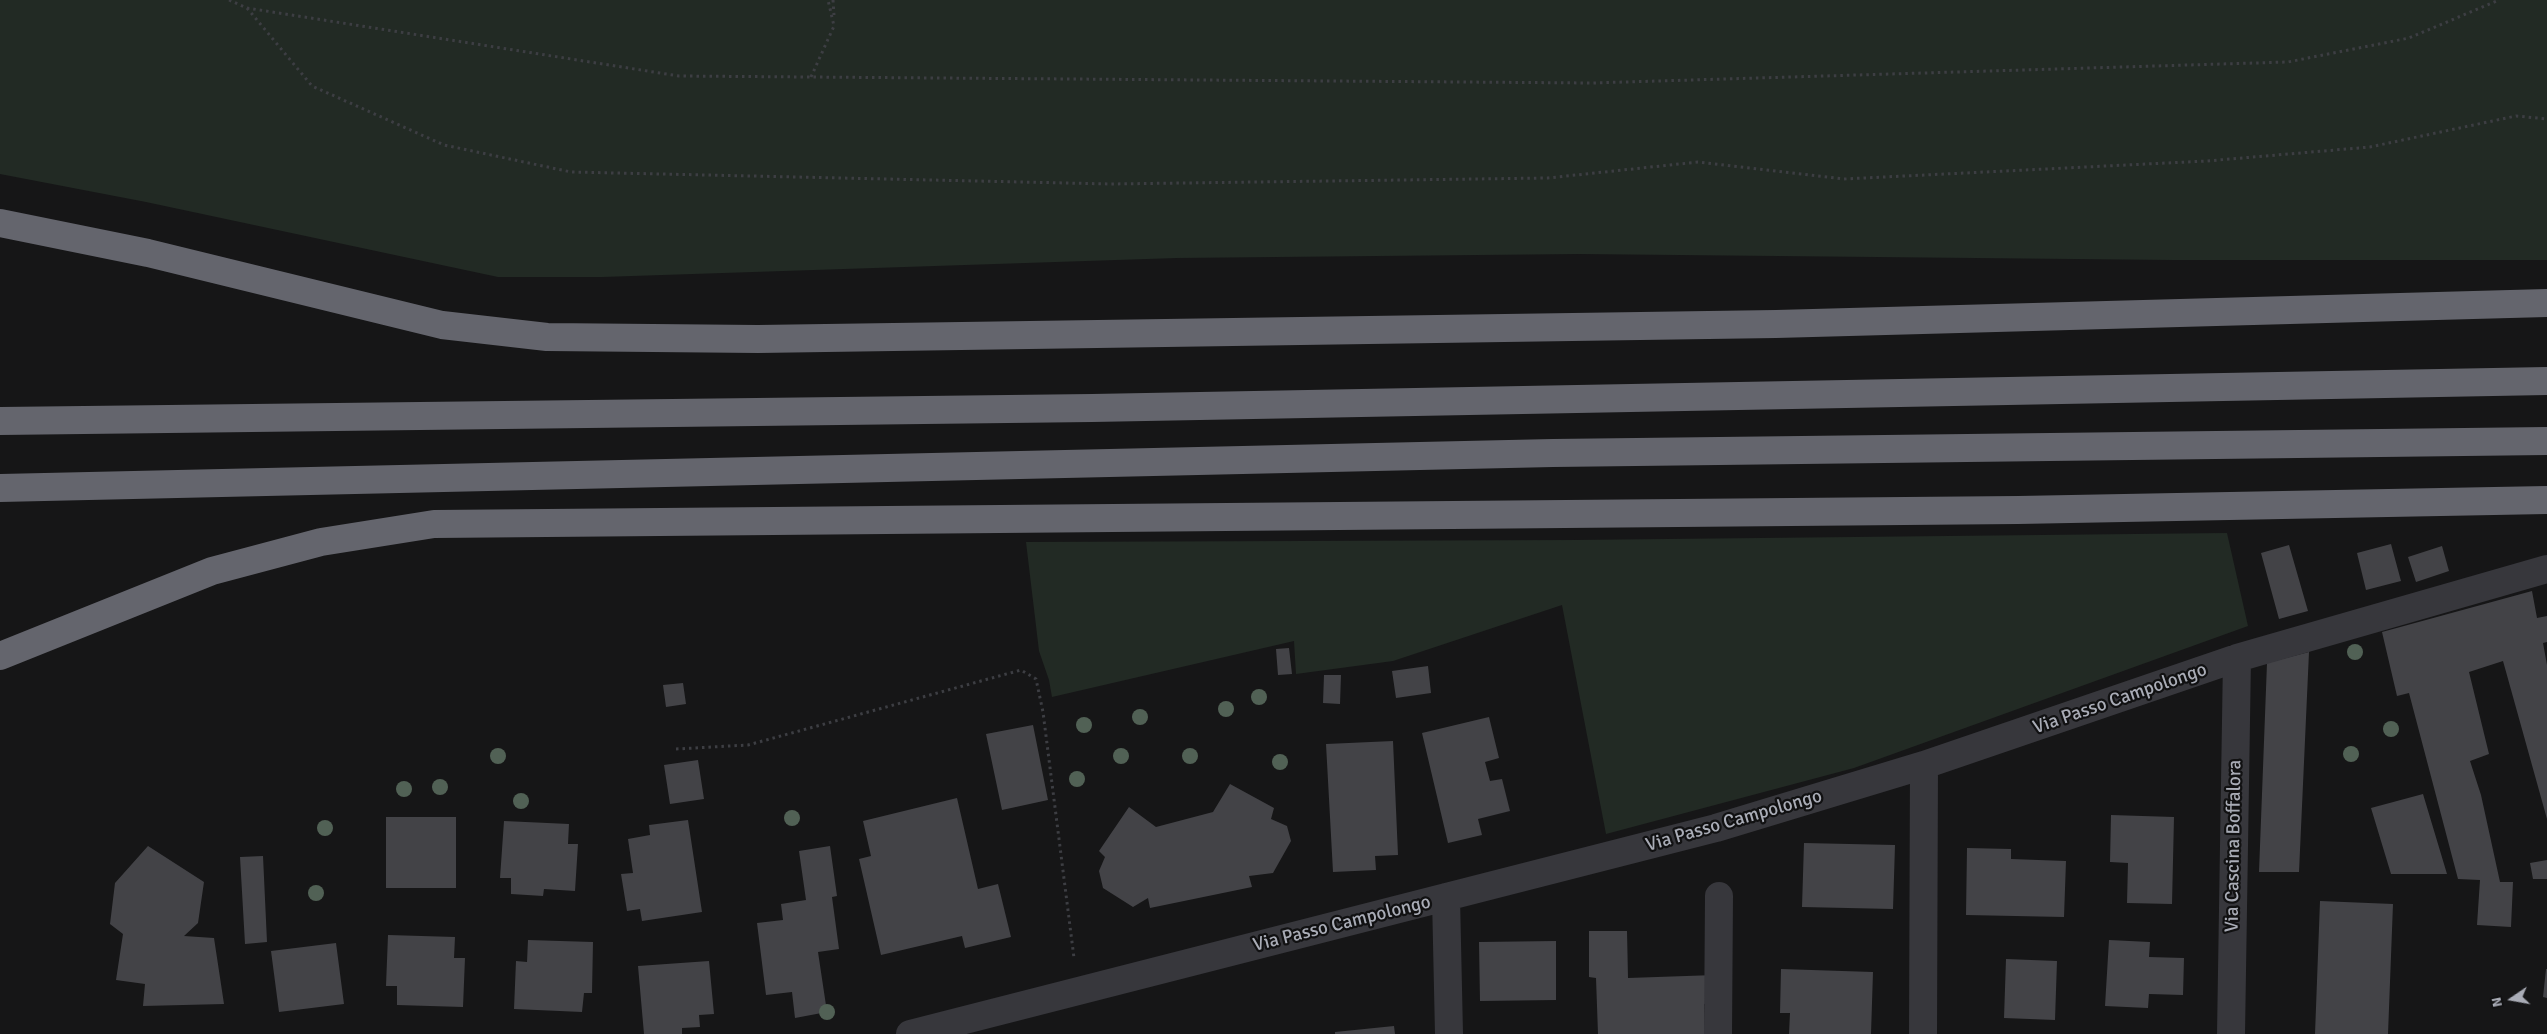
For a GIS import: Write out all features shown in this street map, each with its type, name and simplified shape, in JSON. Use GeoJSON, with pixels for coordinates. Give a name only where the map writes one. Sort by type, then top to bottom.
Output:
{"type":"FeatureCollection","features":[{"type":"Feature","properties":{"kind":"highway"},"geometry":{"type":"LineString","coordinates":[[0,223],[148,253],[442,325],[548,337],[758,339],[1756,325],[2547,303]]}},
{"type":"Feature","properties":{"kind":"highway"},"geometry":{"type":"LineString","coordinates":[[0,421],[1092,408],[2547,381]]}},
{"type":"Feature","properties":{"kind":"highway"},"geometry":{"type":"LineString","coordinates":[[0,488],[1553,453],[2547,441]]}},
{"type":"Feature","properties":{"kind":"highway"},"geometry":{"type":"LineString","coordinates":[[0,656],[212,571],[321,542],[434,524],[1998,510],[2547,500]]}},
{"type":"Feature","properties":{"kind":"street","name":"Via Passo Campolongo"},"geometry":{"type":"LineString","coordinates":[[910,1034],[1716,828],[1924,765],[2238,658],[2547,569]]}},
{"type":"Feature","properties":{"kind":"street","name":"Via Cascina Boffalora"},"geometry":{"type":"LineString","coordinates":[[2232,1034],[2238,658]]}},
{"type":"Feature","properties":{"kind":"street"},"geometry":{"type":"LineString","coordinates":[[1923,1034],[1924,765]]}},
{"type":"Feature","properties":{"kind":"street"},"geometry":{"type":"LineString","coordinates":[[1718,1034],[1719,896]]}},
{"type":"Feature","properties":{"kind":"street"},"geometry":{"type":"LineString","coordinates":[[1446,897],[1449,1034]]}},
{"type":"Feature","properties":{"kind":"path"},"geometry":{"type":"LineString","coordinates":[[229,0],[247,8],[679,76],[1592,83],[2288,62],[2409,38],[2499,0]]}},
{"type":"Feature","properties":{"kind":"path"},"geometry":{"type":"LineString","coordinates":[[828,0],[834,26]]}},
{"type":"Feature","properties":{"kind":"path"},"geometry":{"type":"LineString","coordinates":[[811,77],[834,26],[833,0]]}},
{"type":"Feature","properties":{"kind":"path"},"geometry":{"type":"LineString","coordinates":[[247,8],[312,86],[444,145],[571,172],[1111,184],[1548,178],[1698,162],[1844,179],[2207,161],[2351,149],[2370,147],[2516,116],[2547,119]]}},
{"type":"Feature","properties":{"kind":"path"},"geometry":{"type":"LineString","coordinates":[[676,749],[748,745],[1021,670],[1036,679],[1043,712],[1078,991]]}},
{"type":"Feature","properties":{"kind":"shaded area"},"geometry":{"type":"Polygon","coordinates":[[[0,0],[2547,0],[2547,260],[2172,260],[1579,254],[1177,258],[602,277],[498,277],[146,202],[0,174],[0,0]]]}},
{"type":"Feature","properties":{"kind":"shaded area"},"geometry":{"type":"Polygon","coordinates":[[[2227,533],[2248,626],[1854,768],[1606,834],[1562,605],[1393,661],[1296,674],[1294,641],[1052,697],[1049,680],[1039,651],[1026,542],[1573,540],[2227,533]]]}},
{"type":"Feature","properties":{"kind":"building"},"geometry":{"type":"Polygon","coordinates":[[[2391,544],[2401,581],[2366,590],[2357,553],[2391,544]]]}},
{"type":"Feature","properties":{"kind":"building"},"geometry":{"type":"Polygon","coordinates":[[[2289,545],[2308,611],[2279,619],[2261,553],[2289,545]]]}},
{"type":"Feature","properties":{"kind":"building"},"geometry":{"type":"Polygon","coordinates":[[[2442,546],[2449,571],[2416,582],[2408,557],[2442,546]]]}},
{"type":"Feature","properties":{"kind":"building"},"geometry":{"type":"Polygon","coordinates":[[[2532,591],[2537,618],[2547,616],[2547,642],[2543,643],[2547,665],[2547,819],[2503,661],[2469,672],[2489,754],[2470,761],[2481,795],[2500,882],[2513,882],[2511,927],[2477,925],[2480,880],[2458,879],[2409,693],[2397,696],[2382,632],[2532,591]]]}},
{"type":"Feature","properties":{"kind":"building"},"geometry":{"type":"Polygon","coordinates":[[[1289,648],[1292,674],[1278,675],[1276,649],[1289,648]]]}},
{"type":"Feature","properties":{"kind":"building"},"geometry":{"type":"Polygon","coordinates":[[[2309,652],[2299,872],[2259,872],[2267,663],[2309,652]]]}},
{"type":"Feature","properties":{"kind":"building"},"geometry":{"type":"Polygon","coordinates":[[[1428,666],[1431,693],[1396,698],[1392,671],[1428,666]]]}},
{"type":"Feature","properties":{"kind":"building"},"geometry":{"type":"Polygon","coordinates":[[[1324,675],[1341,675],[1340,704],[1323,703],[1324,675]]]}},
{"type":"Feature","properties":{"kind":"building"},"geometry":{"type":"Polygon","coordinates":[[[683,683],[686,704],[666,707],[663,685],[683,683]]]}},
{"type":"Feature","properties":{"kind":"building"},"geometry":{"type":"Polygon","coordinates":[[[1489,717],[1499,758],[1485,762],[1490,781],[1502,779],[1510,811],[1478,819],[1482,835],[1448,843],[1422,733],[1489,717]]]}},
{"type":"Feature","properties":{"kind":"building"},"geometry":{"type":"Polygon","coordinates":[[[1033,725],[1048,800],[1002,810],[986,734],[1033,725]]]}},
{"type":"Feature","properties":{"kind":"building"},"geometry":{"type":"Polygon","coordinates":[[[1393,741],[1398,855],[1375,856],[1376,870],[1333,872],[1326,744],[1393,741]]]}},
{"type":"Feature","properties":{"kind":"building"},"geometry":{"type":"Polygon","coordinates":[[[698,760],[704,799],[670,804],[664,765],[698,760]]]}},
{"type":"Feature","properties":{"kind":"building"},"geometry":{"type":"Polygon","coordinates":[[[1230,784],[1274,808],[1271,819],[1287,826],[1291,841],[1273,873],[1249,876],[1252,887],[1150,908],[1148,898],[1133,907],[1103,888],[1099,871],[1105,857],[1099,851],[1129,807],[1156,827],[1213,812],[1230,784]]]}},
{"type":"Feature","properties":{"kind":"building"},"geometry":{"type":"Polygon","coordinates":[[[2423,794],[2447,874],[2391,874],[2371,808],[2423,794]]]}},
{"type":"Feature","properties":{"kind":"building"},"geometry":{"type":"Polygon","coordinates":[[[957,798],[978,889],[998,884],[1011,937],[965,948],[962,936],[881,955],[859,859],[871,856],[863,821],[957,798]]]}},
{"type":"Feature","properties":{"kind":"building"},"geometry":{"type":"Polygon","coordinates":[[[2111,815],[2174,817],[2172,904],[2127,903],[2128,863],[2110,862],[2111,815]]]}},
{"type":"Feature","properties":{"kind":"building"},"geometry":{"type":"Polygon","coordinates":[[[386,817],[456,817],[456,888],[386,888],[386,817]]]}},
{"type":"Feature","properties":{"kind":"building"},"geometry":{"type":"Polygon","coordinates":[[[688,820],[702,912],[642,921],[640,909],[627,911],[621,874],[633,873],[628,839],[650,835],[649,825],[688,820]]]}},
{"type":"Feature","properties":{"kind":"building"},"geometry":{"type":"Polygon","coordinates":[[[504,821],[569,824],[568,844],[578,844],[575,891],[544,889],[543,896],[511,894],[511,878],[500,878],[504,821]]]}},
{"type":"Feature","properties":{"kind":"building"},"geometry":{"type":"Polygon","coordinates":[[[1804,843],[1895,845],[1893,909],[1802,907],[1804,843]]]}},
{"type":"Feature","properties":{"kind":"building"},"geometry":{"type":"Polygon","coordinates":[[[148,846],[204,882],[198,923],[184,936],[214,938],[224,1004],[143,1006],[145,984],[116,980],[123,934],[110,924],[115,883],[148,846]]]}},
{"type":"Feature","properties":{"kind":"building"},"geometry":{"type":"Polygon","coordinates":[[[830,846],[837,896],[832,897],[839,949],[818,952],[827,1012],[795,1018],[792,992],[766,995],[757,923],[783,920],[781,904],[806,900],[799,851],[830,846]]]}},
{"type":"Feature","properties":{"kind":"building"},"geometry":{"type":"Polygon","coordinates":[[[1967,848],[2011,849],[2011,859],[2066,861],[2064,917],[1966,915],[1967,848]]]}},
{"type":"Feature","properties":{"kind":"building"},"geometry":{"type":"Polygon","coordinates":[[[263,856],[267,942],[245,944],[240,857],[263,856]]]}},
{"type":"Feature","properties":{"kind":"building"},"geometry":{"type":"Polygon","coordinates":[[[2547,860],[2547,879],[2533,879],[2530,863],[2547,860]]]}},
{"type":"Feature","properties":{"kind":"building"},"geometry":{"type":"Polygon","coordinates":[[[2320,901],[2393,904],[2388,1034],[2315,1034],[2320,901]]]}},
{"type":"Feature","properties":{"kind":"building"},"geometry":{"type":"Polygon","coordinates":[[[1589,931],[1627,931],[1628,978],[1715,975],[1716,1004],[1704,1004],[1705,1034],[1598,1034],[1596,978],[1589,977],[1589,931]]]}},
{"type":"Feature","properties":{"kind":"building"},"geometry":{"type":"Polygon","coordinates":[[[388,935],[455,937],[454,958],[465,958],[463,1007],[397,1005],[397,986],[386,986],[388,935]]]}},
{"type":"Feature","properties":{"kind":"building"},"geometry":{"type":"Polygon","coordinates":[[[528,940],[593,942],[592,993],[584,993],[582,1012],[514,1009],[516,961],[527,962],[528,940]]]}},
{"type":"Feature","properties":{"kind":"building"},"geometry":{"type":"Polygon","coordinates":[[[2109,940],[2150,942],[2149,957],[2184,958],[2183,995],[2149,994],[2148,1008],[2105,1006],[2109,940]]]}},
{"type":"Feature","properties":{"kind":"building"},"geometry":{"type":"Polygon","coordinates":[[[1556,941],[1556,1000],[1480,1001],[1479,942],[1556,941]]]}},
{"type":"Feature","properties":{"kind":"building"},"geometry":{"type":"Polygon","coordinates":[[[336,943],[344,1004],[279,1012],[271,951],[336,943]]]}},
{"type":"Feature","properties":{"kind":"building"},"geometry":{"type":"Polygon","coordinates":[[[2006,959],[2057,961],[2055,1020],[2004,1018],[2006,959]]]}},
{"type":"Feature","properties":{"kind":"building"},"geometry":{"type":"Polygon","coordinates":[[[709,961],[714,1014],[699,1015],[700,1027],[682,1028],[682,1034],[644,1034],[638,966],[709,961]]]}},
{"type":"Feature","properties":{"kind":"building"},"geometry":{"type":"Polygon","coordinates":[[[1781,969],[1873,972],[1871,1034],[1789,1034],[1790,1013],[1780,1013],[1781,969]]]}},
{"type":"Feature","properties":{"kind":"building"},"geometry":{"type":"Polygon","coordinates":[[[2547,969],[2547,998],[2543,997],[2547,969]]]}},
{"type":"Feature","properties":{"kind":"building"},"geometry":{"type":"Polygon","coordinates":[[[1394,1026],[1395,1034],[1335,1034],[1335,1032],[1394,1026]]]}}]}
